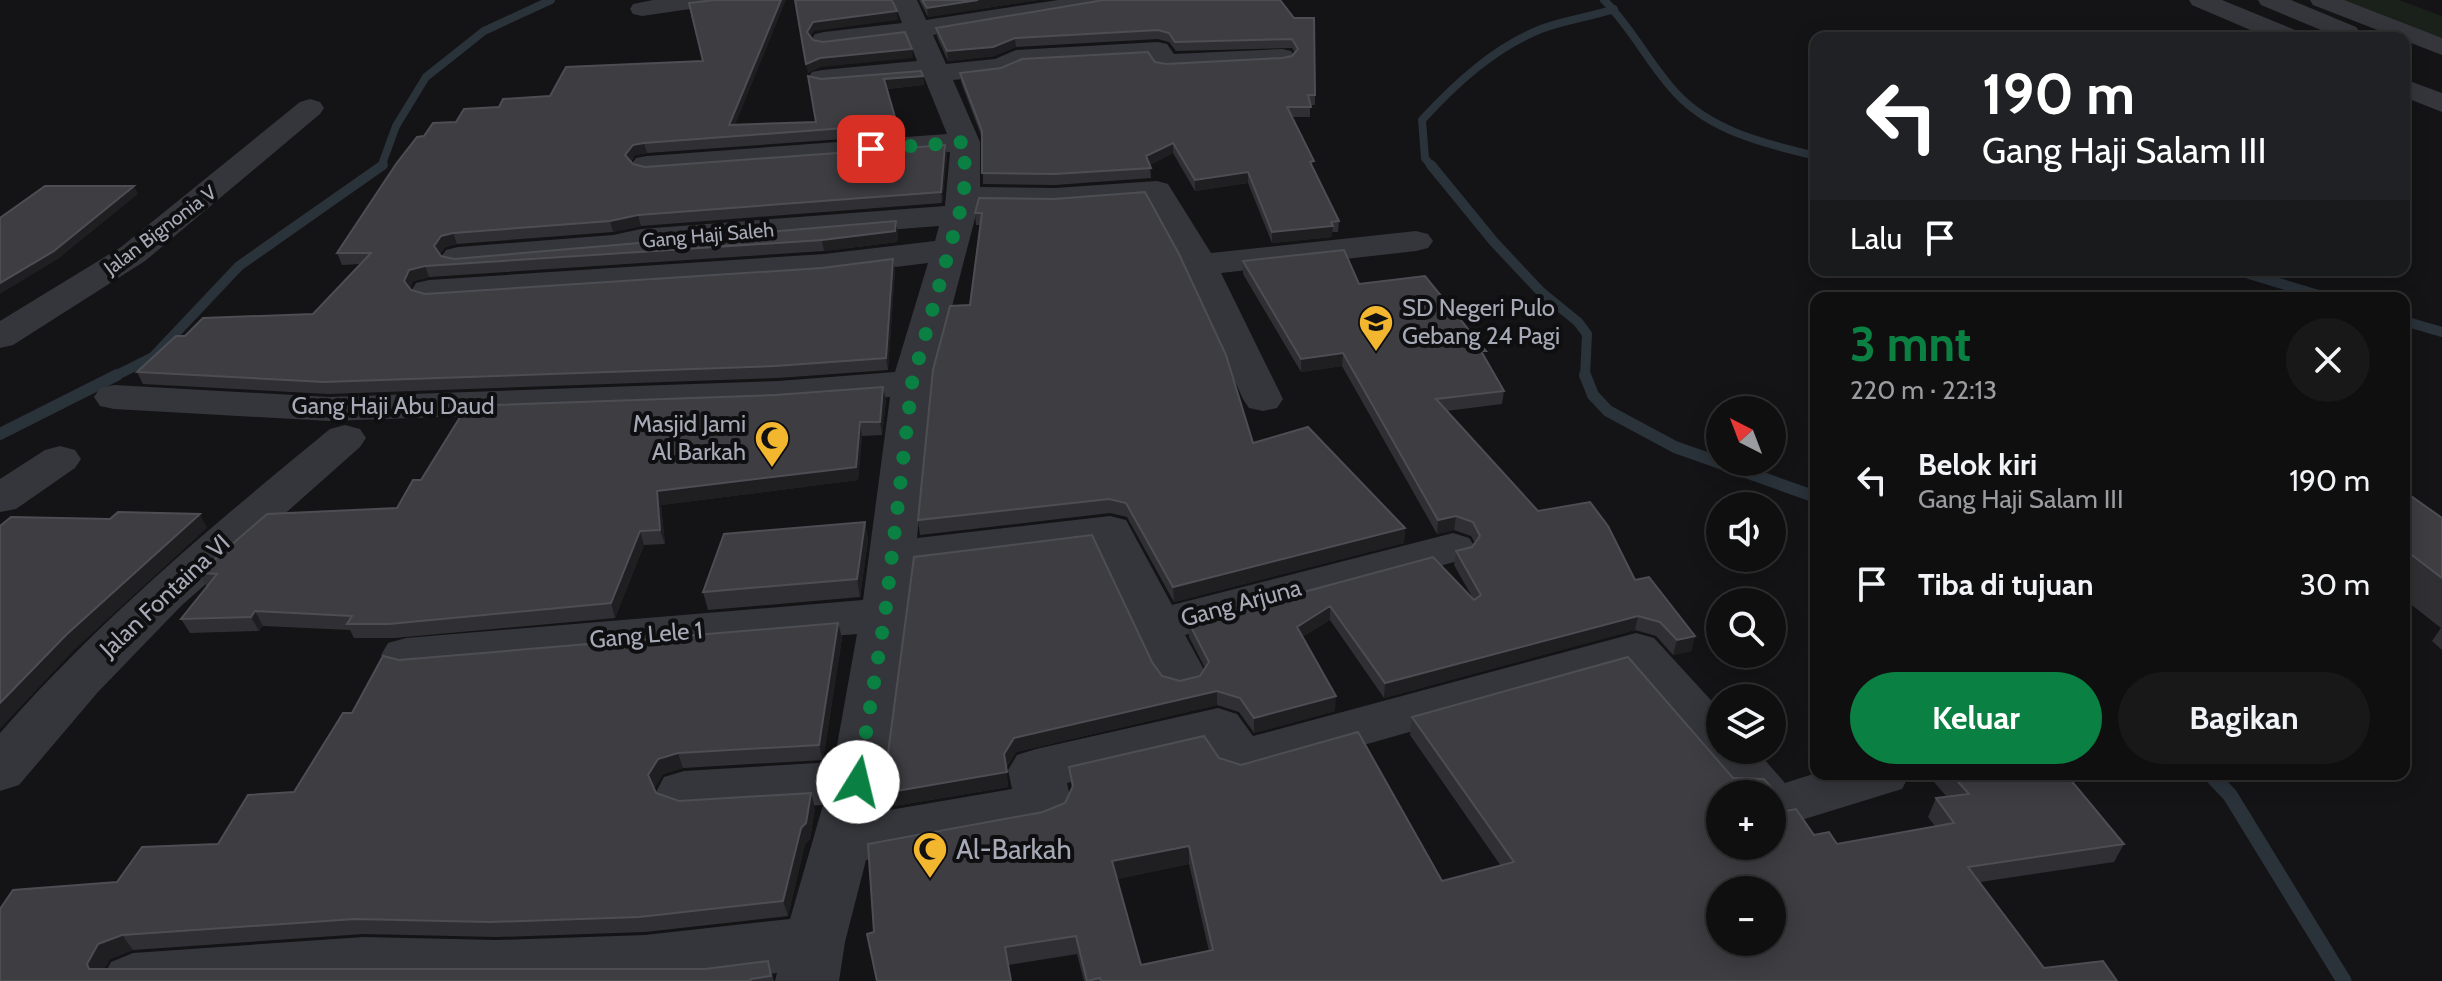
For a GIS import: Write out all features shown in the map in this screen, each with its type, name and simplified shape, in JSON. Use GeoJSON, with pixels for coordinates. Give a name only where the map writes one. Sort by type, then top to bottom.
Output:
{"type":"FeatureCollection","features":[{"type":"Feature","properties":{"kind":"street"},"geometry":{"type":"LineString","coordinates":[[642,9],[704,0]]}},
{"type":"Feature","properties":{"kind":"street"},"geometry":{"type":"LineString","coordinates":[[822,78],[923,43],[1101,0]]}},
{"type":"Feature","properties":{"kind":"street"},"geometry":{"type":"LineString","coordinates":[[2201,0],[2277,32]]}},
{"type":"Feature","properties":{"kind":"street"},"geometry":{"type":"LineString","coordinates":[[2270,0],[2347,32]]}},
{"type":"Feature","properties":{"kind":"street"},"geometry":{"type":"LineString","coordinates":[[2322,0],[2404,32]]}},
{"type":"Feature","properties":{"kind":"street"},"geometry":{"type":"LineString","coordinates":[[2410,34],[2442,47]]}},
{"type":"Feature","properties":{"kind":"street"},"geometry":{"type":"LineString","coordinates":[[824,40],[923,43],[1002,67],[1014,59],[1158,50],[1166,63],[1282,57]]}},
{"type":"Feature","properties":{"kind":"street"},"geometry":{"type":"LineString","coordinates":[[133,981],[364,964],[391,973],[645,962],[810,962],[858,782],[885,615],[912,383],[957,221],[965,142],[923,43]]}},
{"type":"Feature","properties":{"kind":"street"},"geometry":{"type":"LineString","coordinates":[[2410,59],[2442,73]]}},
{"type":"Feature","properties":{"kind":"street"},"geometry":{"type":"LineString","coordinates":[[2410,90],[2442,103]]}},
{"type":"Feature","properties":{"kind":"street","name":"Jalan Bignonia V"},"geometry":{"type":"LineString","coordinates":[[0,337],[133,254],[310,108]]}},
{"type":"Feature","properties":{"kind":"street"},"geometry":{"type":"LineString","coordinates":[[647,165],[965,142]]}},
{"type":"Feature","properties":{"kind":"street"},"geometry":{"type":"LineString","coordinates":[[429,291],[824,265],[957,221],[1055,198],[1154,190],[1159,192],[1200,265],[1263,399]]}},
{"type":"Feature","properties":{"kind":"street","name":"Gang Haji Saleh"},"geometry":{"type":"LineString","coordinates":[[458,257],[613,245],[641,239],[957,221]]}},
{"type":"Feature","properties":{"kind":"street"},"geometry":{"type":"LineString","coordinates":[[1200,265],[1416,241]]}},
{"type":"Feature","properties":{"kind":"street","name":"Gang Haji Abu Daud"},"geometry":{"type":"LineString","coordinates":[[114,397],[329,409],[778,393],[912,383]]}},
{"type":"Feature","properties":{"kind":"street","name":"Jalan Fontaina VI"},"geometry":{"type":"LineString","coordinates":[[0,770],[57,700],[126,630],[234,530],[345,438]]}},
{"type":"Feature","properties":{"kind":"street"},"geometry":{"type":"LineString","coordinates":[[0,499],[60,459]]}},
{"type":"Feature","properties":{"kind":"street","name":"Gang Arjuna"},"geometry":{"type":"LineString","coordinates":[[891,556],[1110,530],[1153,616],[1162,623],[1453,548]]}},
{"type":"Feature","properties":{"kind":"street","name":"Gang Lele 1"},"geometry":{"type":"LineString","coordinates":[[406,655],[885,615]]}},
{"type":"Feature","properties":{"kind":"street"},"geometry":{"type":"LineString","coordinates":[[1162,623],[1157,625],[1159,633],[1181,675]]}},
{"type":"Feature","properties":{"kind":"street"},"geometry":{"type":"LineString","coordinates":[[842,841],[1044,805],[1036,770],[1218,728],[1240,760],[1636,650],[1706,729]]}},
{"type":"Feature","properties":{"kind":"street"},"geometry":{"type":"LineString","coordinates":[[1736,764],[1751,780]]}},
{"type":"Feature","properties":{"kind":"street"},"geometry":{"type":"LineString","coordinates":[[1786,805],[1863,780]]}},
{"type":"Feature","properties":{"kind":"street"},"geometry":{"type":"LineString","coordinates":[[684,792],[858,782]]}},
{"type":"Feature","properties":{"kind":"shaded area"},"geometry":{"type":"Polygon","coordinates":[[[2322,0],[2399,0],[2442,16],[2442,47],[2322,0]]]}},
{"type":"Feature","properties":{"kind":"building"},"geometry":{"type":"Polygon","coordinates":[[[781,0],[729,125],[816,122],[808,76],[821,79],[921,71],[923,76],[884,79],[897,124],[644,143],[633,145],[625,155],[633,164],[645,167],[945,145],[941,192],[638,215],[610,221],[453,233],[441,236],[434,246],[441,256],[454,259],[896,221],[895,231],[822,240],[425,266],[409,270],[404,281],[411,290],[425,294],[822,268],[893,259],[886,358],[775,366],[324,382],[137,372],[176,336],[185,336],[203,318],[313,314],[371,253],[337,253],[396,164],[417,137],[424,136],[433,123],[456,122],[464,109],[499,107],[503,99],[550,96],[566,67],[703,61],[689,3],[781,0]]]}},
{"type":"Feature","properties":{"kind":"building"},"geometry":{"type":"Polygon","coordinates":[[[795,0],[892,0],[897,11],[813,22],[807,32],[813,40],[823,42],[905,32],[912,49],[820,58],[806,64],[795,0]]]}},
{"type":"Feature","properties":{"kind":"building"},"geometry":{"type":"Polygon","coordinates":[[[922,0],[978,0],[927,8],[922,0]]]}},
{"type":"Feature","properties":{"kind":"building"},"geometry":{"type":"Polygon","coordinates":[[[1104,0],[1280,0],[1294,18],[1314,18],[1315,95],[1308,95],[1311,107],[1287,107],[1339,221],[1331,222],[1333,226],[1272,232],[1248,172],[1195,180],[1173,143],[1146,156],[1151,168],[1054,174],[982,173],[982,131],[960,73],[1001,68],[1022,59],[1148,52],[1155,62],[1166,64],[1282,58],[1292,56],[1298,49],[1292,39],[1175,42],[1169,33],[1158,30],[1015,38],[993,47],[947,51],[936,28],[1104,0]]]}},
{"type":"Feature","properties":{"kind":"building"},"geometry":{"type":"Polygon","coordinates":[[[45,186],[134,186],[54,251],[0,283],[0,218],[45,186]]]}},
{"type":"Feature","properties":{"kind":"building"},"geometry":{"type":"Polygon","coordinates":[[[1145,192],[1179,254],[1226,355],[1253,443],[1308,427],[1405,528],[1173,587],[1126,503],[1109,499],[918,520],[933,370],[950,306],[970,305],[982,213],[975,213],[979,198],[1054,199],[1145,192]]]}},
{"type":"Feature","properties":{"kind":"building"},"geometry":{"type":"Polygon","coordinates":[[[1344,250],[1359,284],[1425,276],[1486,351],[1481,351],[1504,391],[1436,399],[1538,511],[1590,502],[1608,526],[1635,580],[1649,577],[1695,636],[1677,640],[1660,622],[1638,616],[1385,683],[1330,606],[1297,627],[1336,696],[1254,718],[1240,698],[1217,691],[1014,738],[1004,754],[1007,772],[879,794],[886,768],[914,557],[1092,535],[1152,662],[1162,676],[1180,681],[1200,676],[1209,662],[1189,623],[1433,557],[1474,600],[1481,595],[1456,551],[1472,547],[1480,536],[1473,522],[1456,516],[1438,520],[1343,353],[1301,359],[1243,261],[1344,250]]]}},
{"type":"Feature","properties":{"kind":"building"},"geometry":{"type":"Polygon","coordinates":[[[883,387],[880,422],[860,422],[856,467],[657,491],[660,530],[640,531],[611,603],[389,624],[347,624],[352,616],[255,611],[251,617],[181,619],[217,574],[199,573],[267,514],[397,508],[413,480],[421,480],[467,406],[775,395],[883,387]]]}},
{"type":"Feature","properties":{"kind":"building"},"geometry":{"type":"Polygon","coordinates":[[[2410,495],[2442,518],[2442,578],[2410,554],[2410,495]]]}},
{"type":"Feature","properties":{"kind":"building"},"geometry":{"type":"Polygon","coordinates":[[[118,512],[200,514],[66,635],[0,703],[0,526],[11,517],[110,519],[118,512]]]}},
{"type":"Feature","properties":{"kind":"building"},"geometry":{"type":"Polygon","coordinates":[[[865,522],[857,579],[703,592],[724,534],[865,522]]]}},
{"type":"Feature","properties":{"kind":"building"},"geometry":{"type":"Polygon","coordinates":[[[838,623],[819,745],[678,753],[658,759],[648,775],[656,793],[679,801],[811,793],[806,823],[801,828],[783,901],[639,917],[490,922],[355,919],[122,935],[98,944],[87,964],[89,969],[705,969],[768,961],[771,976],[750,981],[0,981],[0,909],[13,890],[117,882],[142,847],[218,844],[248,795],[294,792],[343,713],[352,713],[383,656],[399,660],[838,623]]]}},
{"type":"Feature","properties":{"kind":"building"},"geometry":{"type":"Polygon","coordinates":[[[1628,657],[1706,747],[1706,764],[1721,764],[1733,778],[1765,780],[1706,780],[1706,860],[1786,860],[1786,811],[1796,809],[1814,835],[1829,832],[1837,844],[1954,823],[1936,798],[1969,794],[1956,780],[2071,780],[2124,844],[1968,867],[2044,968],[2103,961],[2117,981],[1101,981],[1100,978],[1087,981],[1076,936],[1005,947],[1011,981],[877,981],[867,934],[874,932],[868,844],[1043,812],[1065,803],[1073,786],[1069,767],[1204,736],[1219,758],[1241,765],[1358,732],[1442,881],[1514,862],[1412,717],[1628,657]],[[1189,846],[1112,861],[1141,965],[1213,950],[1189,846]]]}},
{"type":"Feature","properties":{"kind":"waterway"},"geometry":{"type":"LineString","coordinates":[[381,166],[396,126],[426,77],[484,31],[551,0]]}},
{"type":"Feature","properties":{"kind":"waterway"},"geometry":{"type":"LineString","coordinates":[[1604,0],[1612,9]]}},
{"type":"Feature","properties":{"kind":"waterway"},"geometry":{"type":"LineString","coordinates":[[1432,167],[1425,158],[1422,120],[1462,80],[1507,46],[1541,29],[1612,9]]}},
{"type":"Feature","properties":{"kind":"waterway"},"geometry":{"type":"LineString","coordinates":[[1612,9],[1666,82],[1706,118],[1741,135],[1810,155]]}},
{"type":"Feature","properties":{"kind":"waterway"},"geometry":{"type":"LineString","coordinates":[[1431,165],[1494,242],[1540,291],[1578,322],[1587,334],[1585,375]]}},
{"type":"Feature","properties":{"kind":"waterway"},"geometry":{"type":"LineString","coordinates":[[117,375],[153,357],[239,266],[381,166]]}},
{"type":"Feature","properties":{"kind":"waterway"},"geometry":{"type":"LineString","coordinates":[[2256,276],[2308,292]]}},
{"type":"Feature","properties":{"kind":"waterway"},"geometry":{"type":"LineString","coordinates":[[2410,323],[2442,332]]}},
{"type":"Feature","properties":{"kind":"waterway"},"geometry":{"type":"LineString","coordinates":[[0,434],[117,375]]}},
{"type":"Feature","properties":{"kind":"waterway"},"geometry":{"type":"LineString","coordinates":[[113,377],[117,375]]}},
{"type":"Feature","properties":{"kind":"waterway"},"geometry":{"type":"LineString","coordinates":[[1585,375],[1593,395],[1608,411],[1675,447],[1810,495]]}},
{"type":"Feature","properties":{"kind":"waterway"},"geometry":{"type":"LineString","coordinates":[[2216,780],[2230,795],[2344,981]]}},
{"type":"Feature","properties":{"kind":"place","name":"SD Negeri Pulo Gebang 24 Pagi"},"geometry":{"type":"Point","coordinates":[1376,353]}},
{"type":"Feature","properties":{"kind":"place","name":"Masjid Jami Al Barkah"},"geometry":{"type":"Point","coordinates":[772,469]}},
{"type":"Feature","properties":{"kind":"place","name":"Al-Barkah"},"geometry":{"type":"Point","coordinates":[930,880]}},
{"type":"Feature","properties":{"kind":"route"},"geometry":{"type":"LineString","coordinates":[[858,782],[885,615],[912,383],[964,197],[967,158],[965,142],[871,149]]}}]}
